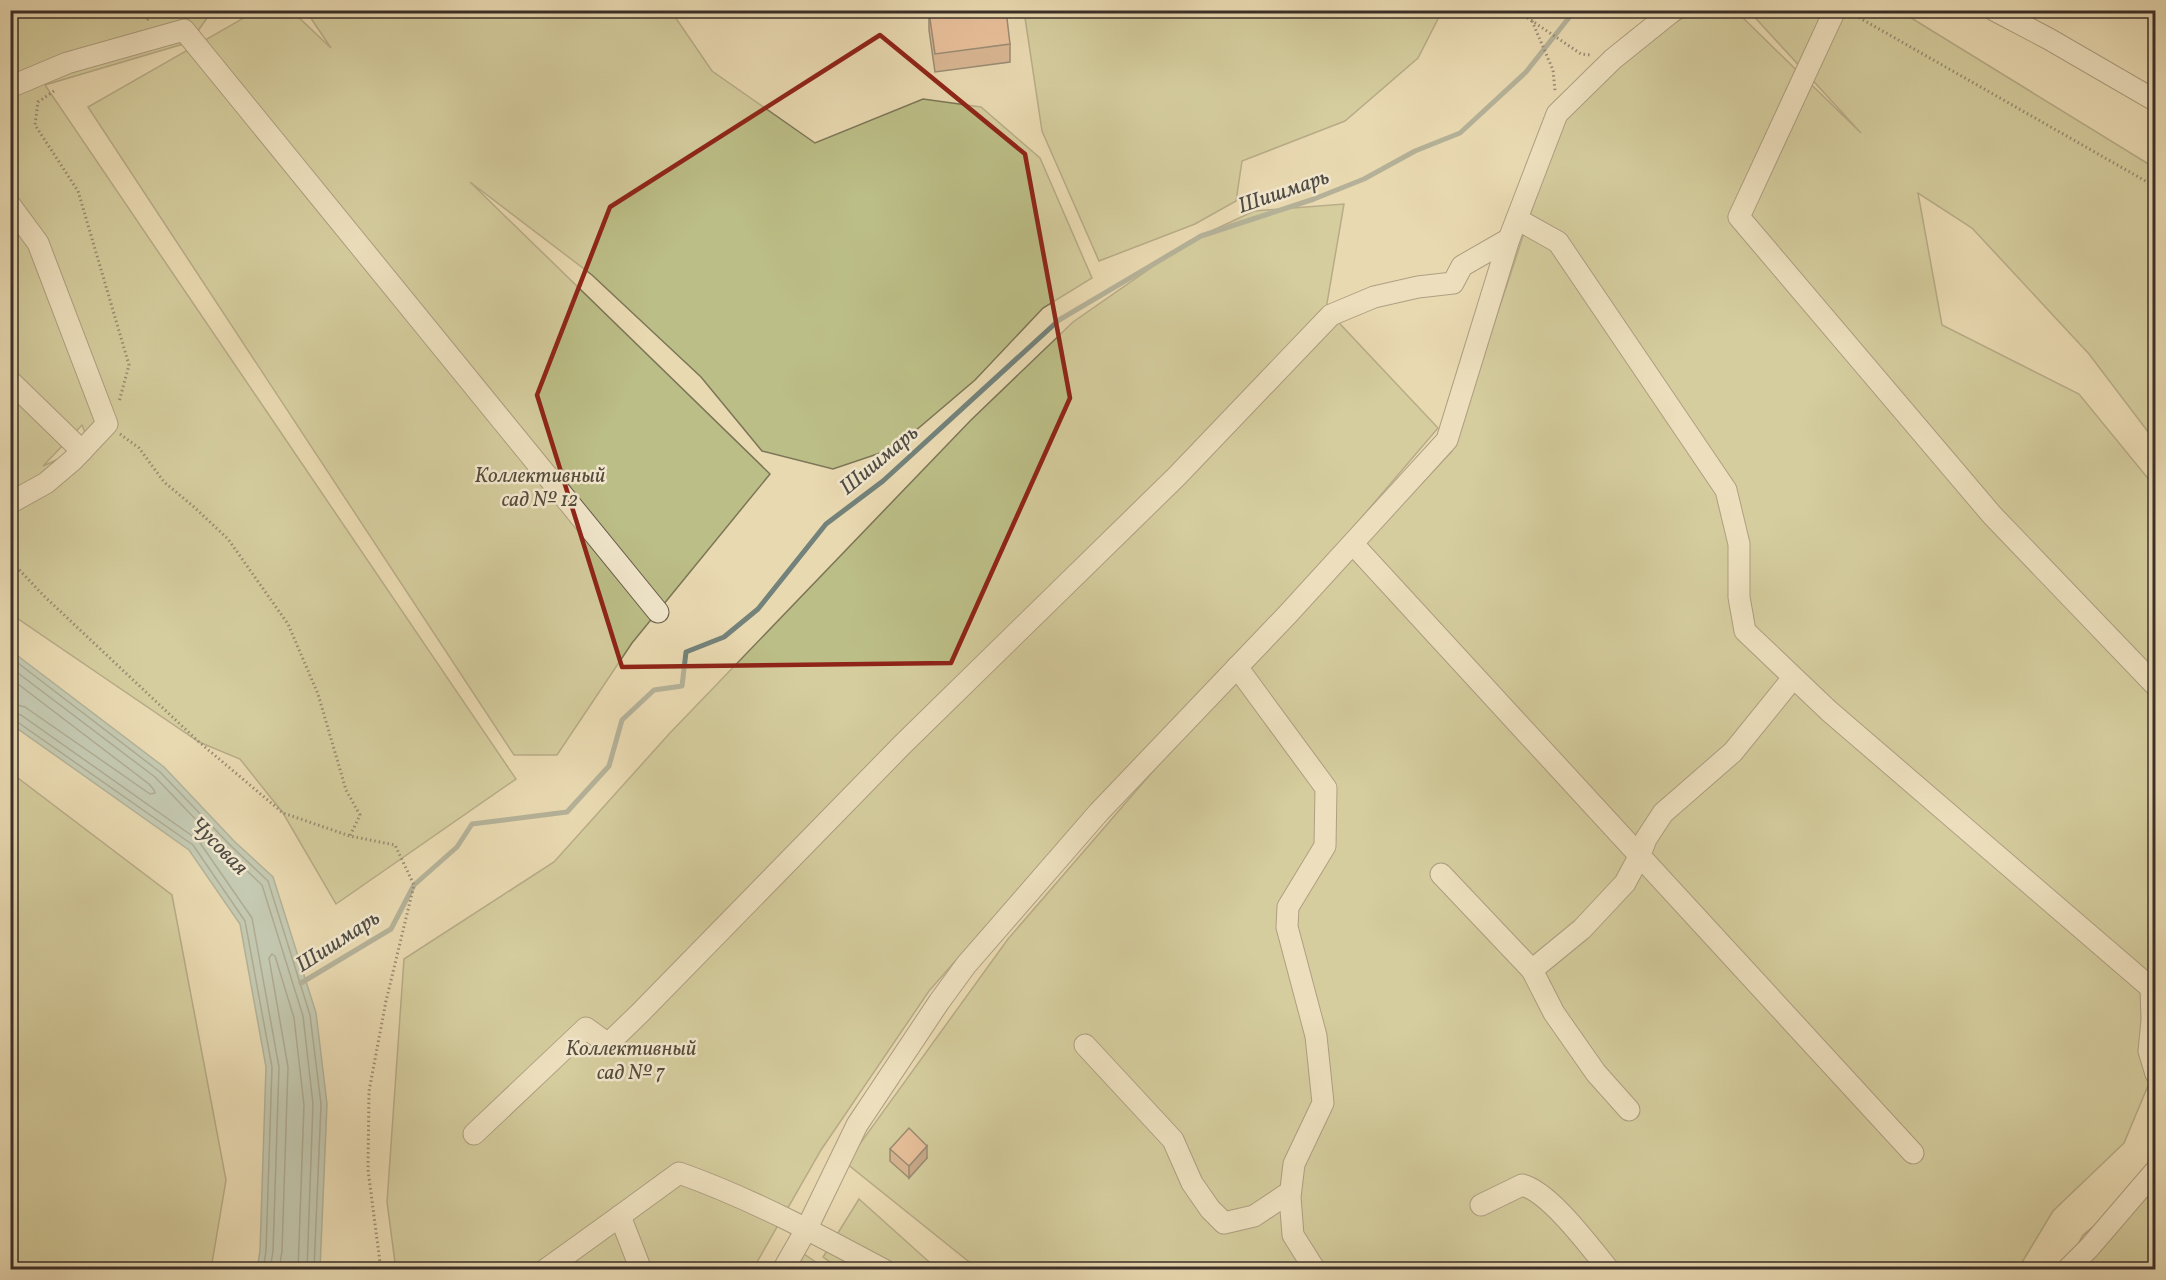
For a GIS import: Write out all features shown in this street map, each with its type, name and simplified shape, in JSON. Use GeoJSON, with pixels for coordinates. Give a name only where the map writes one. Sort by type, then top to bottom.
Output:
{"type":"FeatureCollection","features":[{"type":"Feature","properties":{"kind":"street"},"geometry":{"type":"LineString","coordinates":[[783,1269],[807,1228],[857,1125],[966,965],[1099,812],[1353,544],[1447,440],[1509,239],[1557,114],[1613,59],[1674,10]]}},
{"type":"Feature","properties":{"kind":"street"},"geometry":{"type":"LineString","coordinates":[[1835,10],[1739,217],[1992,515],[2156,686]]}},
{"type":"Feature","properties":{"kind":"street"},"geometry":{"type":"LineString","coordinates":[[1994,10],[2156,101]]}},
{"type":"Feature","properties":{"kind":"street"},"geometry":{"type":"LineString","coordinates":[[10,87],[67,63],[184,30],[658,612]]}},
{"type":"Feature","properties":{"kind":"street"},"geometry":{"type":"LineString","coordinates":[[10,205],[38,243],[107,424],[82,451],[46,483],[10,503]]}},
{"type":"Feature","properties":{"kind":"street"},"geometry":{"type":"LineString","coordinates":[[1517,219],[1557,242],[1726,490],[1739,544],[1738,597],[1745,631],[1829,711],[2151,988],[2152,1020],[2149,1051],[2156,1074]]}},
{"type":"Feature","properties":{"kind":"street"},"geometry":{"type":"LineString","coordinates":[[474,1134],[586,1028],[608,1044],[902,745],[1177,476],[1332,315],[1374,297],[1418,286],[1453,283],[1462,266],[1509,239]]}},
{"type":"Feature","properties":{"kind":"street"},"geometry":{"type":"LineString","coordinates":[[10,381],[82,451]]}},
{"type":"Feature","properties":{"kind":"street"},"geometry":{"type":"LineString","coordinates":[[1353,544],[1913,1153]]}},
{"type":"Feature","properties":{"kind":"street"},"geometry":{"type":"LineString","coordinates":[[1237,667],[1326,788],[1325,846],[1288,908],[1287,927],[1317,1036],[1323,1103],[1294,1164],[1290,1192],[1293,1235],[1315,1269]]}},
{"type":"Feature","properties":{"kind":"street"},"geometry":{"type":"LineString","coordinates":[[1532,970],[1582,929],[1625,883],[1646,839],[1664,813],[1733,752],[1793,678]]}},
{"type":"Feature","properties":{"kind":"street"},"geometry":{"type":"LineString","coordinates":[[1441,874],[1532,970],[1554,1013],[1590,1065],[1629,1110]]}},
{"type":"Feature","properties":{"kind":"street"},"geometry":{"type":"LineString","coordinates":[[1085,1045],[1173,1140],[1192,1183],[1210,1209],[1224,1223],[1254,1216],[1290,1192]]}},
{"type":"Feature","properties":{"kind":"street"},"geometry":{"type":"LineString","coordinates":[[2067,1269],[2089,1248],[2156,1170]]}},
{"type":"Feature","properties":{"kind":"street"},"geometry":{"type":"LineString","coordinates":[[546,1269],[679,1173],[707,1183],[807,1228],[884,1269]]}},
{"type":"Feature","properties":{"kind":"street"},"geometry":{"type":"LineString","coordinates":[[1481,1205],[1522,1185],[1529,1187],[1554,1206],[1610,1269]]}},
{"type":"Feature","properties":{"kind":"street"},"geometry":{"type":"LineString","coordinates":[[620,1216],[641,1269]]}},
{"type":"Feature","properties":{"kind":"path"},"geometry":{"type":"LineString","coordinates":[[141,26],[156,10]]}},
{"type":"Feature","properties":{"kind":"path"},"geometry":{"type":"LineString","coordinates":[[1516,10],[1581,54],[1613,59]]}},
{"type":"Feature","properties":{"kind":"path"},"geometry":{"type":"LineString","coordinates":[[1847,10],[2156,187]]}},
{"type":"Feature","properties":{"kind":"path"},"geometry":{"type":"LineString","coordinates":[[1532,21],[1553,70],[1557,114]]}},
{"type":"Feature","properties":{"kind":"path"},"geometry":{"type":"LineString","coordinates":[[57,88],[38,102],[35,125],[78,191],[129,365],[117,411],[107,424],[139,448],[164,482],[228,539],[288,624],[318,694],[346,789],[360,814],[350,836]]}},
{"type":"Feature","properties":{"kind":"path"},"geometry":{"type":"LineString","coordinates":[[10,560],[44,596],[199,742],[283,813],[350,836],[394,845],[414,885],[386,1000],[369,1091],[368,1170],[381,1269]]}},
{"type":"Feature","properties":{"kind":"highlighted area"},"geometry":{"type":"Polygon","coordinates":[[[880,35],[1025,154],[1070,398],[951,663],[622,667],[537,395],[610,207],[880,35]]]}},
{"type":"Feature","properties":{"kind":"green space"},"geometry":{"type":"Polygon","coordinates":[[[1024,10],[1442,11],[1418,58],[1345,121],[1242,161],[1236,201],[1195,224],[1099,261],[1042,131],[1024,10]]]}},
{"type":"Feature","properties":{"kind":"green space"},"geometry":{"type":"Polygon","coordinates":[[[11,11],[212,11],[190,42],[45,85],[516,779],[336,904],[283,813],[240,759],[199,742],[11,614],[11,11]],[[82,425],[43,466],[90,445],[82,425]]]}},
{"type":"Feature","properties":{"kind":"green space","name":"Коллективный сад № 12"},"geometry":{"type":"Polygon","coordinates":[[[256,11],[292,11],[331,48],[306,11],[671,11],[712,71],[815,143],[923,99],[981,107],[1040,158],[1092,278],[1043,308],[975,380],[895,448],[833,469],[762,451],[701,377],[592,275],[470,182],[770,474],[632,643],[557,755],[514,755],[88,107],[256,11]]]}},
{"type":"Feature","properties":{"kind":"green space"},"geometry":{"type":"Polygon","coordinates":[[[1694,11],[1736,11],[1861,133],[1749,11],[1900,11],[2155,168],[2155,441],[2089,354],[1972,228],[1918,193],[1942,325],[2079,394],[2155,487],[2155,1069],[2124,1143],[2053,1211],[2018,1269],[978,1269],[846,1163],[1008,939],[1173,748],[1452,451],[1562,118],[1639,44],[1694,11]]]}},
{"type":"Feature","properties":{"kind":"green space","name":"Коллективный сад № 7"},"geometry":{"type":"Polygon","coordinates":[[[1344,204],[1326,309],[1438,428],[1286,606],[1092,806],[929,991],[821,1150],[753,1269],[396,1270],[387,1202],[404,959],[554,862],[669,734],[971,420],[1073,322],[1188,242],[1254,211],[1344,204]]]}},
{"type":"Feature","properties":{"kind":"green space"},"geometry":{"type":"Polygon","coordinates":[[[10,772],[172,895],[226,1180],[211,1269],[11,1269],[10,772]]]}},
{"type":"Feature","properties":{"kind":"green space"},"geometry":{"type":"Polygon","coordinates":[[[2155,1177],[2155,1269],[2064,1270],[2083,1235],[2155,1177]]]}},
{"type":"Feature","properties":{"kind":"green space"},"geometry":{"type":"Polygon","coordinates":[[[859,1199],[937,1269],[840,1269],[823,1257],[859,1199]]]}},
{"type":"Feature","properties":{"kind":"green space"},"geometry":{"type":"Polygon","coordinates":[[[804,1254],[826,1269],[796,1270],[804,1254]]]}},
{"type":"Feature","properties":{"kind":"water","name":"Чусовая"},"geometry":{"type":"Polygon","coordinates":[[[10,650],[164,767],[235,842],[273,877],[316,1013],[327,1104],[320,1269],[257,1269],[260,1251],[266,1067],[240,924],[189,850],[11,724],[10,650]]]}},
{"type":"Feature","properties":{"kind":"building"},"geometry":{"type":"Polygon","coordinates":[[[1006,10],[1010,44],[935,54],[929,12],[1006,10]]]}},
{"type":"Feature","properties":{"kind":"building"},"geometry":{"type":"Polygon","coordinates":[[[909,1128],[927,1146],[909,1166],[890,1149],[909,1128]]]}},
{"type":"Feature","properties":{"kind":"waterway","name":"Шишмарь"},"geometry":{"type":"LineString","coordinates":[[301,983],[391,929],[414,885],[457,847],[472,824],[567,812],[609,766],[622,720],[654,690],[682,686],[686,652],[724,637],[758,609],[826,524],[883,481],[1059,320],[1201,236],[1314,199],[1364,179],[1415,151],[1460,133],[1526,72],[1575,10]]}}]}
